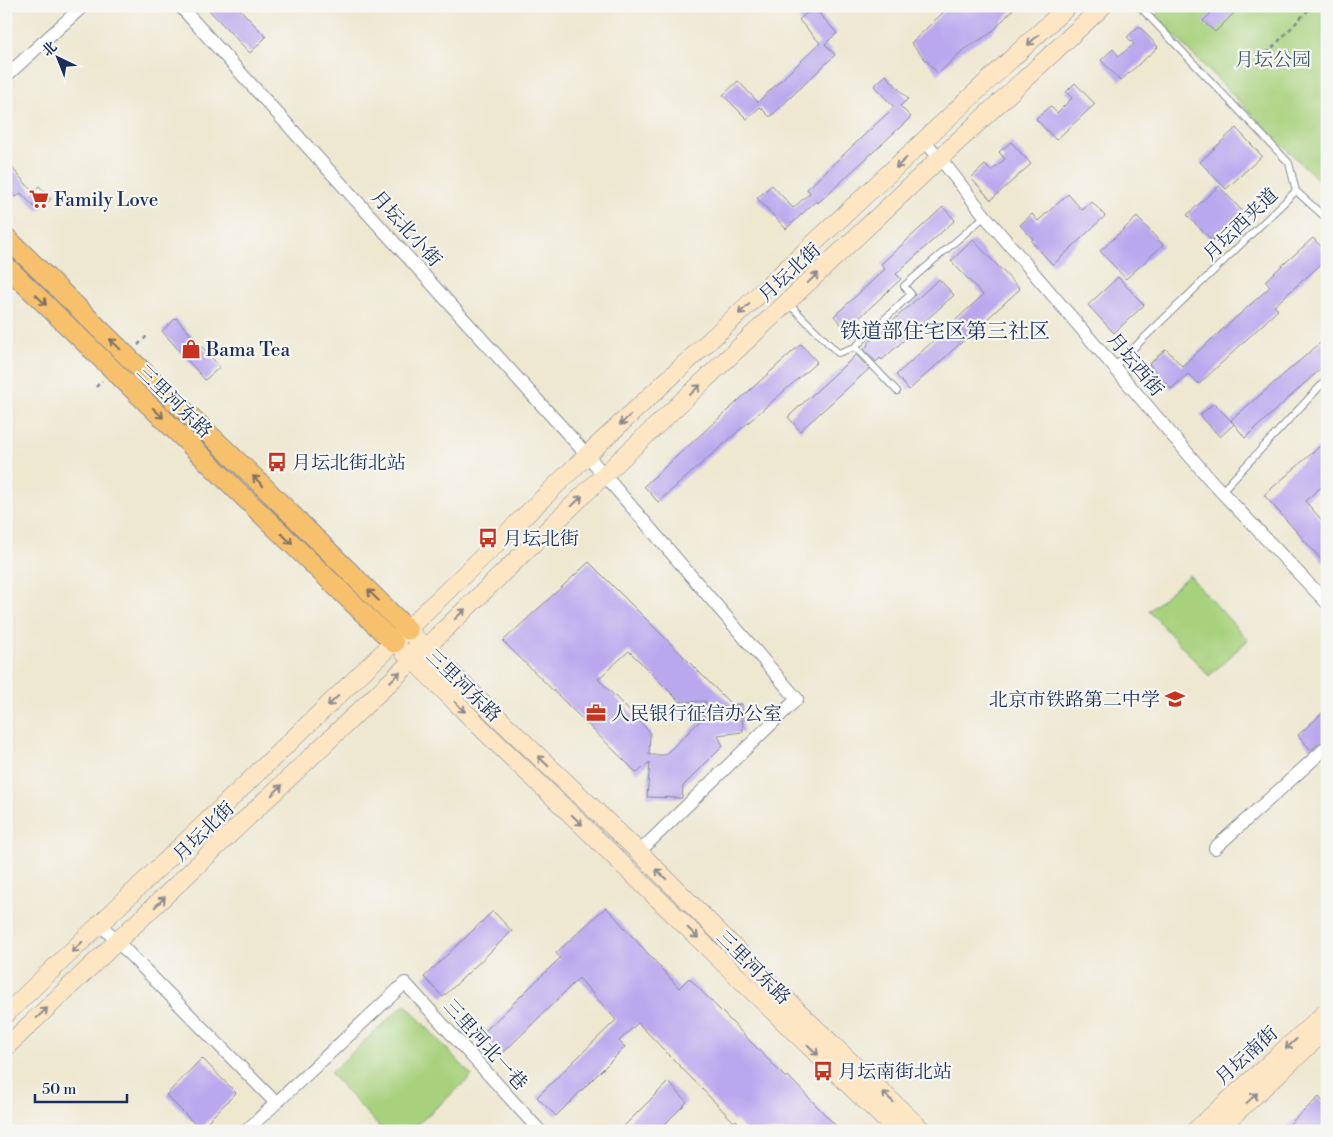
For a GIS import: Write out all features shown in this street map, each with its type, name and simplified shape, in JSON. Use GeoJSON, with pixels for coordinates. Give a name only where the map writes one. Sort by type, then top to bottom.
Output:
{"type":"FeatureCollection","features":[{"type":"Feature","properties":{"kind":"main road","name":"月坛北街"},"geometry":{"type":"LineString","coordinates":[[6,1014],[408,630],[587,455],[1068,6]]}},
{"type":"Feature","properties":{"kind":"main road","name":"月坛北街"},"geometry":{"type":"LineString","coordinates":[[6,1047],[604,475],[1103,6]]}},
{"type":"Feature","properties":{"kind":"main road","name":"三里河东路"},"geometry":{"type":"LineString","coordinates":[[6,237],[254,477],[408,630],[419,654],[493,740],[897,1131]]}},
{"type":"Feature","properties":{"kind":"main road","name":"三里河东路"},"geometry":{"type":"LineString","coordinates":[[6,266],[394,643],[419,654],[639,852],[807,1020],[923,1131]]}},
{"type":"Feature","properties":{"kind":"main road","name":"月坛南街"},"geometry":{"type":"LineString","coordinates":[[1195,1131],[1327,1011]]}},
{"type":"Feature","properties":{"kind":"main road","name":"月坛南街"},"geometry":{"type":"LineString","coordinates":[[1216,1131],[1327,1029]]}},
{"type":"Feature","properties":{"kind":"street"},"geometry":{"type":"LineString","coordinates":[[6,76],[83,6]]}},
{"type":"Feature","properties":{"kind":"street","name":"月坛北小街"},"geometry":{"type":"LineString","coordinates":[[180,6],[587,455],[797,699],[639,852]]}},
{"type":"Feature","properties":{"kind":"street","name":"月坛西街"},"geometry":{"type":"LineString","coordinates":[[924,142],[940,158],[985,216],[1221,492],[1327,603]]}},
{"type":"Feature","properties":{"kind":"street"},"geometry":{"type":"LineString","coordinates":[[1215,848],[1327,747]]}},
{"type":"Feature","properties":{"kind":"street"},"geometry":{"type":"LineString","coordinates":[[100,924],[276,1103],[246,1131]]}},
{"type":"Feature","properties":{"kind":"street","name":"三里河北一巷"},"geometry":{"type":"LineString","coordinates":[[276,1103],[405,982],[540,1131]]}},
{"type":"Feature","properties":{"kind":"lane","name":"月坛西夹道"},"geometry":{"type":"LineString","coordinates":[[1114,367],[1296,191],[1289,163],[1139,6]]}},
{"type":"Feature","properties":{"kind":"lane"},"geometry":{"type":"LineString","coordinates":[[1296,191],[1327,219]]}},
{"type":"Feature","properties":{"kind":"lane"},"geometry":{"type":"LineString","coordinates":[[786,304],[795,310],[838,353],[855,347],[911,294],[904,286],[985,216]]}},
{"type":"Feature","properties":{"kind":"lane"},"geometry":{"type":"LineString","coordinates":[[855,347],[897,391]]}},
{"type":"Feature","properties":{"kind":"lane"},"geometry":{"type":"LineString","coordinates":[[1221,492],[1327,379]]}},
{"type":"Feature","properties":{"kind":"path"},"geometry":{"type":"LineString","coordinates":[[1256,65],[1312,6]]}},
{"type":"Feature","properties":{"kind":"green space","name":"月坛公园"},"geometry":{"type":"Polygon","coordinates":[[[1164,6],[1327,6],[1327,188],[1155,16],[1164,6]]]}},
{"type":"Feature","properties":{"kind":"green space"},"geometry":{"type":"Polygon","coordinates":[[[1189,575],[1248,640],[1209,676],[1149,611],[1189,575]]]}},
{"type":"Feature","properties":{"kind":"green space"},"geometry":{"type":"Polygon","coordinates":[[[405,1004],[472,1076],[410,1131],[383,1131],[330,1073],[405,1004]]]}},
{"type":"Feature","properties":{"kind":"building"},"geometry":{"type":"Polygon","coordinates":[[[205,6],[237,6],[266,37],[250,53],[205,6]]]}},
{"type":"Feature","properties":{"kind":"building"},"geometry":{"type":"Polygon","coordinates":[[[950,6],[1016,6],[991,33],[962,51],[938,74],[911,43],[950,6]]]}},
{"type":"Feature","properties":{"kind":"building"},"geometry":{"type":"Polygon","coordinates":[[[1218,6],[1227,6],[1234,13],[1215,32],[1203,21],[1218,6]]]}},
{"type":"Feature","properties":{"kind":"building"},"geometry":{"type":"Polygon","coordinates":[[[813,7],[837,33],[825,44],[835,55],[770,117],[760,107],[747,119],[723,95],[738,81],[758,102],[820,43],[799,20],[813,7]]]}},
{"type":"Feature","properties":{"kind":"building"},"geometry":{"type":"Polygon","coordinates":[[[1139,26],[1158,47],[1120,81],[1101,60],[1113,49],[1119,56],[1134,44],[1127,37],[1139,26]]]}},
{"type":"Feature","properties":{"kind":"building"},"geometry":{"type":"Polygon","coordinates":[[[886,75],[908,99],[900,106],[911,117],[818,203],[816,201],[786,229],[757,198],[772,185],[793,208],[810,193],[807,189],[894,107],[874,86],[886,75]]]}},
{"type":"Feature","properties":{"kind":"building"},"geometry":{"type":"Polygon","coordinates":[[[1075,83],[1095,104],[1056,140],[1036,119],[1050,106],[1057,113],[1072,98],[1066,92],[1075,83]]]}},
{"type":"Feature","properties":{"kind":"building"},"geometry":{"type":"Polygon","coordinates":[[[1236,128],[1262,156],[1226,189],[1200,162],[1236,128]]]}},
{"type":"Feature","properties":{"kind":"building"},"geometry":{"type":"Polygon","coordinates":[[[1011,142],[1031,164],[991,200],[971,178],[985,165],[991,171],[1005,159],[999,152],[1011,142]]]}},
{"type":"Feature","properties":{"kind":"building"},"geometry":{"type":"Polygon","coordinates":[[[6,161],[33,192],[39,186],[51,199],[38,211],[21,193],[16,197],[6,186],[6,161]]]}},
{"type":"Feature","properties":{"kind":"building"},"geometry":{"type":"Polygon","coordinates":[[[1219,186],[1243,212],[1212,241],[1187,215],[1219,186]]]}},
{"type":"Feature","properties":{"kind":"building"},"geometry":{"type":"Polygon","coordinates":[[[1068,194],[1082,210],[1092,202],[1105,216],[1053,265],[1031,241],[1033,239],[1020,225],[1032,214],[1038,221],[1068,194]]]}},
{"type":"Feature","properties":{"kind":"building"},"geometry":{"type":"Polygon","coordinates":[[[943,207],[955,220],[896,274],[901,279],[846,330],[834,316],[885,269],[881,264],[943,207]]]}},
{"type":"Feature","properties":{"kind":"building"},"geometry":{"type":"Polygon","coordinates":[[[1137,217],[1163,245],[1126,279],[1100,251],[1137,217]]]}},
{"type":"Feature","properties":{"kind":"building"},"geometry":{"type":"Polygon","coordinates":[[[1313,238],[1327,253],[1327,259],[1274,306],[1278,310],[1199,384],[1188,374],[1171,389],[1149,364],[1166,349],[1182,366],[1270,287],[1265,281],[1313,238]]]}},
{"type":"Feature","properties":{"kind":"building"},"geometry":{"type":"Polygon","coordinates":[[[973,240],[1020,289],[909,390],[896,375],[983,295],[951,261],[973,240]]]}},
{"type":"Feature","properties":{"kind":"building"},"geometry":{"type":"Polygon","coordinates":[[[1118,277],[1144,305],[1114,333],[1088,305],[1118,277]]]}},
{"type":"Feature","properties":{"kind":"building"},"geometry":{"type":"Polygon","coordinates":[[[939,279],[954,295],[882,360],[880,358],[876,362],[864,349],[867,344],[939,279]]]}},
{"type":"Feature","properties":{"kind":"building","name":"Bama Tea"},"geometry":{"type":"Polygon","coordinates":[[[176,318],[220,367],[205,380],[162,331],[176,318]]]}},
{"type":"Feature","properties":{"kind":"building"},"geometry":{"type":"Polygon","coordinates":[[[1327,337],[1327,363],[1245,438],[1231,420],[1327,337]]]}},
{"type":"Feature","properties":{"kind":"building"},"geometry":{"type":"Polygon","coordinates":[[[801,344],[817,362],[658,502],[644,486],[801,344]]]}},
{"type":"Feature","properties":{"kind":"building"},"geometry":{"type":"Polygon","coordinates":[[[856,355],[869,369],[800,431],[788,417],[856,355]]]}},
{"type":"Feature","properties":{"kind":"building"},"geometry":{"type":"Polygon","coordinates":[[[1214,403],[1234,424],[1220,437],[1200,415],[1214,403]]]}},
{"type":"Feature","properties":{"kind":"building"},"geometry":{"type":"Polygon","coordinates":[[[1327,440],[1327,482],[1305,501],[1327,526],[1327,566],[1264,495],[1327,440]]]}},
{"type":"Feature","properties":{"kind":"building"},"geometry":{"type":"Polygon","coordinates":[[[589,562],[732,705],[742,704],[743,732],[718,735],[723,746],[683,786],[682,798],[647,797],[650,762],[637,773],[503,641],[589,562]],[[629,651],[598,679],[650,732],[649,755],[665,755],[703,718],[706,701],[680,702],[629,651]]]}},
{"type":"Feature","properties":{"kind":"building"},"geometry":{"type":"Polygon","coordinates":[[[1327,709],[1327,739],[1311,750],[1298,735],[1327,709]]]}},
{"type":"Feature","properties":{"kind":"building"},"geometry":{"type":"Polygon","coordinates":[[[606,907],[679,988],[689,978],[786,1078],[788,1076],[841,1131],[746,1131],[736,1120],[734,1122],[638,1023],[619,1041],[625,1047],[556,1116],[537,1097],[616,1020],[579,978],[500,1056],[480,1036],[560,958],[556,953],[606,907]]]}},
{"type":"Feature","properties":{"kind":"building"},"geometry":{"type":"Polygon","coordinates":[[[493,911],[512,931],[443,997],[424,977],[493,911]]]}},
{"type":"Feature","properties":{"kind":"building"},"geometry":{"type":"Polygon","coordinates":[[[202,1058],[236,1093],[200,1129],[166,1095],[202,1058]]]}},
{"type":"Feature","properties":{"kind":"building"},"geometry":{"type":"Polygon","coordinates":[[[668,1082],[687,1102],[658,1131],[619,1131],[668,1082]]]}},
{"type":"Feature","properties":{"kind":"building"},"geometry":{"type":"Polygon","coordinates":[[[1319,1097],[1327,1106],[1327,1131],[1282,1131],[1319,1097]]]}},
{"type":"Feature","properties":{"kind":"place","name":"Family Love"},"geometry":{"type":"Point","coordinates":[39,199]}},
{"type":"Feature","properties":{"kind":"place","name":"Bama Tea"},"geometry":{"type":"Point","coordinates":[191,349]}},
{"type":"Feature","properties":{"kind":"place","name":"月坛北街北站"},"geometry":{"type":"Point","coordinates":[277,462]}},
{"type":"Feature","properties":{"kind":"place","name":"月坛北街"},"geometry":{"type":"Point","coordinates":[488,538]}},
{"type":"Feature","properties":{"kind":"place","name":"北京市铁路第二中学"},"geometry":{"type":"Point","coordinates":[1175,699]}},
{"type":"Feature","properties":{"kind":"place","name":"人民银行征信办公室"},"geometry":{"type":"Point","coordinates":[596,713]}},
{"type":"Feature","properties":{"kind":"place","name":"月坛南街北站"},"geometry":{"type":"Point","coordinates":[823,1071]}},
{"type":"Feature","properties":{"kind":"district","name":"铁道部住宅区第三社区"},"geometry":{"type":"Point","coordinates":[945,331]}}]}
